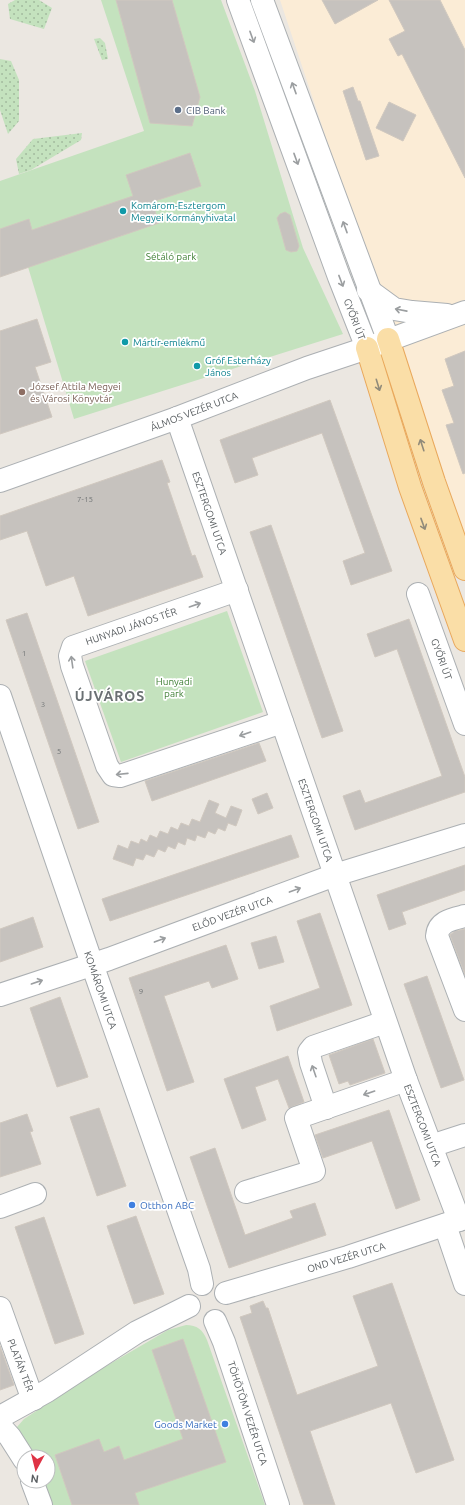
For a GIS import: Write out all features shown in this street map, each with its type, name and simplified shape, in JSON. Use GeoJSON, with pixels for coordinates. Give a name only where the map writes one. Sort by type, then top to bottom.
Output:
{"type":"FeatureCollection","features":[{"type":"Feature","properties":{"kind":"main road"},"geometry":{"type":"LineString","coordinates":[[388,339],[434,482],[465,569]]}},
{"type":"Feature","properties":{"kind":"main road","name":"GYŐRI ÚT"},"geometry":{"type":"LineString","coordinates":[[367,348],[410,487],[465,640]]}},
{"type":"Feature","properties":{"kind":"street","name":"GYŐRI ÚT"},"geometry":{"type":"LineString","coordinates":[[238,0],[339,277],[367,348]]}},
{"type":"Feature","properties":{"kind":"street"},"geometry":{"type":"LineString","coordinates":[[262,0],[368,290],[388,339]]}},
{"type":"Feature","properties":{"kind":"street"},"geometry":{"type":"LineString","coordinates":[[368,290],[394,309],[430,314],[460,314]]}},
{"type":"Feature","properties":{"kind":"street","name":"ÁLMOS VEZÉR UTCA"},"geometry":{"type":"LineString","coordinates":[[0,481],[177,418],[307,368],[460,314]]}},
{"type":"Feature","properties":{"kind":"street","name":"ESZTERGOMI UTCA"},"geometry":{"type":"LineString","coordinates":[[177,418],[456,1221],[465,1284]]}},
{"type":"Feature","properties":{"kind":"street","name":"HUNYADI JÁNOS TÉR"},"geometry":{"type":"LineString","coordinates":[[237,590],[73,647],[70,656],[77,680],[107,766],[113,775],[120,776],[282,722]]}},
{"type":"Feature","properties":{"kind":"street","name":"GYŐRI ÚT"},"geometry":{"type":"LineString","coordinates":[[418,594],[465,724]]}},
{"type":"Feature","properties":{"kind":"street","name":"KOMÁROMI UTCA"},"geometry":{"type":"LineString","coordinates":[[0,696],[199,1269],[202,1284]]}},
{"type":"Feature","properties":{"kind":"street","name":"ELŐD VEZÉR UTCA"},"geometry":{"type":"LineString","coordinates":[[0,995],[109,959],[335,875],[465,835]]}},
{"type":"Feature","properties":{"kind":"street"},"geometry":{"type":"LineString","coordinates":[[465,916],[443,923],[437,936],[465,1010]]}},
{"type":"Feature","properties":{"kind":"street"},"geometry":{"type":"LineString","coordinates":[[326,1108],[311,1063],[309,1052],[313,1047],[386,1022]]}},
{"type":"Feature","properties":{"kind":"street"},"geometry":{"type":"LineString","coordinates":[[246,1192],[314,1171],[296,1118],[406,1080]]}},
{"type":"Feature","properties":{"kind":"street"},"geometry":{"type":"LineString","coordinates":[[431,1146],[465,1135]]}},
{"type":"Feature","properties":{"kind":"street"},"geometry":{"type":"LineString","coordinates":[[0,1207],[35,1194]]}},
{"type":"Feature","properties":{"kind":"street","name":"OND VEZÉR UTCA"},"geometry":{"type":"LineString","coordinates":[[226,1293],[348,1257],[456,1221]]}},
{"type":"Feature","properties":{"kind":"street"},"geometry":{"type":"LineString","coordinates":[[202,1284],[216,1284],[226,1293],[228,1306],[221,1318],[215,1321],[201,1321],[191,1312],[189,1299],[191,1292],[196,1287],[202,1284]]}},
{"type":"Feature","properties":{"kind":"street"},"geometry":{"type":"LineString","coordinates":[[0,1417],[34,1399],[137,1332],[189,1306]]}},
{"type":"Feature","properties":{"kind":"street","name":"PLATÁN TÉR"},"geometry":{"type":"LineString","coordinates":[[0,1308],[34,1399]]}},
{"type":"Feature","properties":{"kind":"street","name":"TÖHÖTÖM VEZÉR UTCA"},"geometry":{"type":"LineString","coordinates":[[215,1321],[224,1342],[278,1505]]}},
{"type":"Feature","properties":{"kind":"street"},"geometry":{"type":"LineString","coordinates":[[0,1426],[10,1437],[18,1449]]}},
{"type":"Feature","properties":{"kind":"street"},"geometry":{"type":"LineString","coordinates":[[35,1489],[41,1505]]}},
{"type":"Feature","properties":{"kind":"shaded area"},"geometry":{"type":"Polygon","coordinates":[[[280,0],[465,0],[465,535],[358,234],[280,0]]]}},
{"type":"Feature","properties":{"kind":"green space"},"geometry":{"type":"Polygon","coordinates":[[[15,0],[39,0],[52,8],[44,29],[10,19],[8,4],[15,0]]]}},
{"type":"Feature","properties":{"kind":"green space","name":"Sétáló park"},"geometry":{"type":"Polygon","coordinates":[[[101,0],[221,0],[255,91],[303,248],[343,334],[74,419],[28,267],[0,275],[0,181],[144,131],[101,0]]]}},
{"type":"Feature","properties":{"kind":"green space"},"geometry":{"type":"Polygon","coordinates":[[[100,38],[105,43],[108,59],[102,60],[94,39],[100,38]]]}},
{"type":"Feature","properties":{"kind":"green space"},"geometry":{"type":"Polygon","coordinates":[[[0,59],[11,61],[19,80],[19,121],[8,134],[0,110],[0,59]]]}},
{"type":"Feature","properties":{"kind":"green space"},"geometry":{"type":"Polygon","coordinates":[[[82,133],[81,140],[31,170],[19,174],[16,159],[33,139],[82,133]]]}},
{"type":"Feature","properties":{"kind":"green space","name":"Hunyadi park"},"geometry":{"type":"Polygon","coordinates":[[[227,611],[263,712],[121,762],[85,661],[227,611]]]}},
{"type":"Feature","properties":{"kind":"green space"},"geometry":{"type":"Polygon","coordinates":[[[186,1325],[193,1326],[204,1333],[265,1505],[48,1505],[43,1489],[56,1489],[56,1449],[27,1449],[16,1429],[17,1427],[24,1419],[96,1372],[168,1330],[186,1325]]]}},
{"type":"Feature","properties":{"kind":"building"},"geometry":{"type":"Polygon","coordinates":[[[116,0],[172,0],[200,97],[192,126],[150,123],[116,0]]]}},
{"type":"Feature","properties":{"kind":"building"},"geometry":{"type":"Polygon","coordinates":[[[322,0],[378,0],[335,24],[322,0]]]}},
{"type":"Feature","properties":{"kind":"building"},"geometry":{"type":"Polygon","coordinates":[[[389,0],[440,0],[465,50],[465,178],[402,54],[398,56],[389,39],[405,31],[389,0]]]}},
{"type":"Feature","properties":{"kind":"building"},"geometry":{"type":"Polygon","coordinates":[[[353,87],[358,101],[360,101],[379,156],[366,160],[343,91],[353,87]]]}},
{"type":"Feature","properties":{"kind":"building"},"geometry":{"type":"Polygon","coordinates":[[[389,102],[416,115],[403,141],[376,128],[389,102]]]}},
{"type":"Feature","properties":{"kind":"building","name":"Komárom-Esztergom Megyei Kormányhivatal"},"geometry":{"type":"Polygon","coordinates":[[[190,153],[201,186],[152,202],[159,223],[0,277],[0,229],[29,219],[32,230],[133,196],[126,175],[190,153]]]}},
{"type":"Feature","properties":{"kind":"building"},"geometry":{"type":"Polygon","coordinates":[[[285,212],[290,215],[299,246],[297,251],[291,252],[286,250],[277,218],[280,214],[285,212]]]}},
{"type":"Feature","properties":{"kind":"building","name":"József Attila Megyei és Városi Könyvtár"},"geometry":{"type":"Polygon","coordinates":[[[37,319],[51,362],[35,367],[52,417],[0,434],[0,331],[37,319]]]}},
{"type":"Feature","properties":{"kind":"building"},"geometry":{"type":"Polygon","coordinates":[[[465,351],[465,473],[463,474],[446,425],[454,423],[442,390],[454,386],[445,359],[465,351]]]}},
{"type":"Feature","properties":{"kind":"building"},"geometry":{"type":"Polygon","coordinates":[[[330,400],[392,571],[351,585],[343,561],[365,553],[322,433],[252,458],[258,475],[235,483],[220,440],[330,400]]]}},
{"type":"Feature","properties":{"kind":"building"},"geometry":{"type":"Polygon","coordinates":[[[162,460],[170,482],[167,483],[192,556],[195,555],[203,577],[88,616],[74,576],[46,586],[27,531],[0,540],[0,516],[162,460]]]}},
{"type":"Feature","properties":{"kind":"building"},"geometry":{"type":"Polygon","coordinates":[[[271,525],[343,731],[322,738],[250,532],[271,525]]]}},
{"type":"Feature","properties":{"kind":"building"},"geometry":{"type":"Polygon","coordinates":[[[27,613],[99,822],[78,829],[6,620],[27,613]]]}},
{"type":"Feature","properties":{"kind":"building"},"geometry":{"type":"Polygon","coordinates":[[[409,619],[465,777],[465,792],[355,830],[343,796],[360,790],[365,803],[442,776],[397,649],[375,657],[367,634],[409,619]]]}},
{"type":"Feature","properties":{"kind":"building"},"geometry":{"type":"Polygon","coordinates":[[[259,743],[266,761],[152,801],[145,781],[259,743]]]}},
{"type":"Feature","properties":{"kind":"building"},"geometry":{"type":"Polygon","coordinates":[[[267,793],[273,808],[258,814],[252,799],[267,793]]]}},
{"type":"Feature","properties":{"kind":"building"},"geometry":{"type":"Polygon","coordinates":[[[209,800],[219,804],[215,813],[226,818],[231,806],[242,810],[236,826],[228,823],[225,831],[218,828],[215,834],[208,831],[205,838],[197,835],[195,841],[187,838],[185,845],[178,842],[175,849],[168,846],[165,852],[158,849],[154,857],[146,854],[143,860],[136,858],[133,866],[113,859],[118,845],[128,849],[131,841],[139,844],[141,839],[147,842],[150,835],[157,838],[160,831],[168,834],[171,827],[178,830],[181,823],[189,826],[192,819],[200,822],[209,800]]]}},
{"type":"Feature","properties":{"kind":"building"},"geometry":{"type":"Polygon","coordinates":[[[291,835],[299,857],[110,921],[102,899],[291,835]]]}},
{"type":"Feature","properties":{"kind":"building"},"geometry":{"type":"Polygon","coordinates":[[[465,865],[465,890],[402,912],[406,924],[389,930],[377,895],[465,865]]]}},
{"type":"Feature","properties":{"kind":"building"},"geometry":{"type":"Polygon","coordinates":[[[320,913],[352,1005],[277,1031],[270,1006],[320,988],[297,921],[320,913]]]}},
{"type":"Feature","properties":{"kind":"building"},"geometry":{"type":"Polygon","coordinates":[[[33,917],[43,947],[0,962],[0,929],[33,917]]]}},
{"type":"Feature","properties":{"kind":"building"},"geometry":{"type":"Polygon","coordinates":[[[465,929],[465,975],[450,935],[455,931],[465,929]]]}},
{"type":"Feature","properties":{"kind":"building"},"geometry":{"type":"Polygon","coordinates":[[[276,936],[284,962],[259,969],[251,943],[276,936]]]}},
{"type":"Feature","properties":{"kind":"building"},"geometry":{"type":"Polygon","coordinates":[[[226,945],[238,979],[212,988],[209,981],[164,996],[194,1082],[167,1091],[129,978],[226,945]]]}},
{"type":"Feature","properties":{"kind":"building"},"geometry":{"type":"Polygon","coordinates":[[[427,976],[464,1080],[441,1088],[404,984],[427,976]]]}},
{"type":"Feature","properties":{"kind":"building"},"geometry":{"type":"Polygon","coordinates":[[[60,997],[88,1077],[57,1087],[30,1008],[60,997]]]}},
{"type":"Feature","properties":{"kind":"building"},"geometry":{"type":"Polygon","coordinates":[[[373,1039],[385,1073],[350,1085],[348,1081],[339,1084],[329,1055],[373,1039]]]}},
{"type":"Feature","properties":{"kind":"building"},"geometry":{"type":"Polygon","coordinates":[[[288,1056],[304,1102],[289,1108],[278,1079],[255,1087],[266,1120],[242,1129],[224,1079],[288,1056]]]}},
{"type":"Feature","properties":{"kind":"building"},"geometry":{"type":"Polygon","coordinates":[[[99,1108],[126,1186],[97,1196],[70,1117],[99,1108]]]}},
{"type":"Feature","properties":{"kind":"building"},"geometry":{"type":"Polygon","coordinates":[[[389,1110],[420,1200],[396,1209],[372,1141],[323,1158],[315,1135],[389,1110]]]}},
{"type":"Feature","properties":{"kind":"building"},"geometry":{"type":"Polygon","coordinates":[[[27,1114],[33,1131],[30,1132],[41,1164],[0,1177],[0,1123],[27,1114]]]}},
{"type":"Feature","properties":{"kind":"building"},"geometry":{"type":"Polygon","coordinates":[[[215,1148],[245,1235],[293,1218],[290,1211],[315,1203],[326,1235],[229,1268],[190,1157],[215,1148]]]}},
{"type":"Feature","properties":{"kind":"building"},"geometry":{"type":"Polygon","coordinates":[[[136,1216],[164,1294],[134,1304],[107,1226],[136,1216]]]}},
{"type":"Feature","properties":{"kind":"building"},"geometry":{"type":"Polygon","coordinates":[[[44,1217],[84,1334],[55,1344],[15,1227],[44,1217]]]}},
{"type":"Feature","properties":{"kind":"building"},"geometry":{"type":"Polygon","coordinates":[[[392,1283],[454,1460],[416,1473],[391,1403],[310,1431],[335,1505],[304,1505],[240,1317],[252,1313],[250,1306],[263,1301],[266,1308],[268,1308],[297,1395],[378,1366],[353,1296],[392,1283]]]}},
{"type":"Feature","properties":{"kind":"building"},"geometry":{"type":"Polygon","coordinates":[[[183,1339],[226,1462],[135,1493],[139,1505],[72,1505],[56,1455],[99,1439],[104,1452],[119,1446],[124,1460],[183,1439],[152,1350],[183,1339]]]}},
{"type":"Feature","properties":{"kind":"building"},"geometry":{"type":"Polygon","coordinates":[[[0,1346],[14,1385],[0,1390],[0,1346]]]}},
{"type":"Feature","properties":{"kind":"place","name":"CIB Bank"},"geometry":{"type":"Point","coordinates":[178,110]}},
{"type":"Feature","properties":{"kind":"place","name":"Komárom-Esztergom Megyei Kormányhivatal"},"geometry":{"type":"Point","coordinates":[123,211]}},
{"type":"Feature","properties":{"kind":"place","name":"Mártír-emlékmű"},"geometry":{"type":"Point","coordinates":[125,342]}},
{"type":"Feature","properties":{"kind":"place","name":"Gróf Esterházy János"},"geometry":{"type":"Point","coordinates":[197,366]}},
{"type":"Feature","properties":{"kind":"place","name":"József Attila Megyei és Városi Könyvtár"},"geometry":{"type":"Point","coordinates":[22,392]}},
{"type":"Feature","properties":{"kind":"place","name":"Otthon ABC"},"geometry":{"type":"Point","coordinates":[132,1205]}},
{"type":"Feature","properties":{"kind":"place","name":"Goods Market"},"geometry":{"type":"Point","coordinates":[225,1424]}},
{"type":"Feature","properties":{"kind":"district","name":"ÚJVÁROS"},"geometry":{"type":"Point","coordinates":[110,696]}}]}
